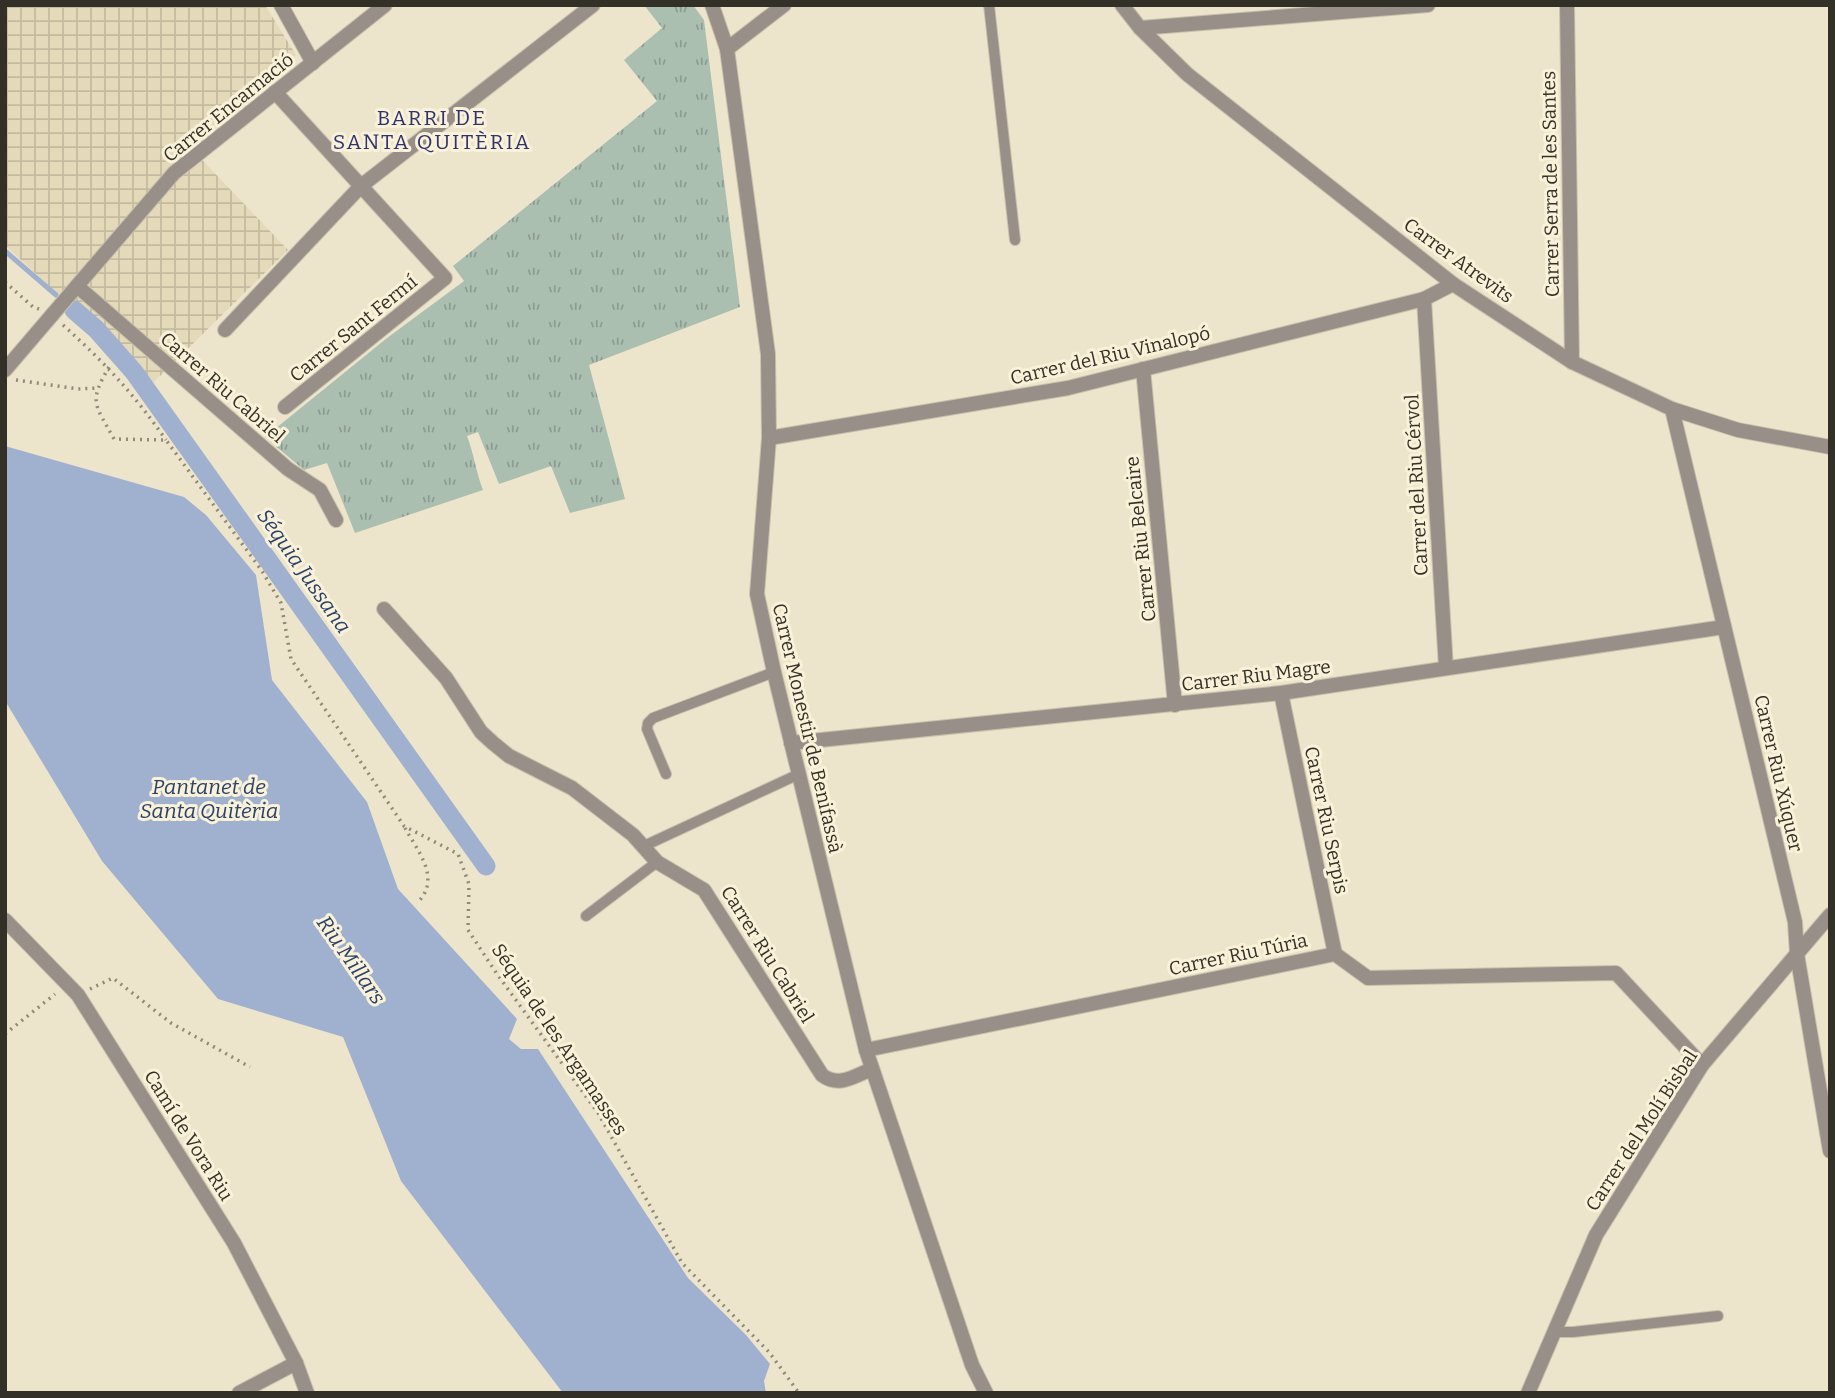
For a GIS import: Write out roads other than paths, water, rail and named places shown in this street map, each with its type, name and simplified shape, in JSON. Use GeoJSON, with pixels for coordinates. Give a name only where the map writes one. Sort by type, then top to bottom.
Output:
{"type":"FeatureCollection","features":[{"type":"Feature","properties":{"kind":"street"},"geometry":{"type":"LineString","coordinates":[[281,5],[313,63]]}},
{"type":"Feature","properties":{"kind":"street","name":"Carrer Encarnació"},"geometry":{"type":"LineString","coordinates":[[5,370],[174,173],[385,5]]}},
{"type":"Feature","properties":{"kind":"street"},"geometry":{"type":"LineString","coordinates":[[225,330],[362,186],[593,5]]}},
{"type":"Feature","properties":{"kind":"street","name":"Carrer Monestir de Benifassà"},"geometry":{"type":"LineString","coordinates":[[712,5],[727,49],[768,354],[769,438],[757,594],[866,1051],[972,1364],[986,1393]]}},
{"type":"Feature","properties":{"kind":"street"},"geometry":{"type":"LineString","coordinates":[[727,49],[784,5]]}},
{"type":"Feature","properties":{"kind":"street","name":"Carrer Atrevits"},"geometry":{"type":"LineString","coordinates":[[1122,5],[1140,28],[1187,74],[1453,284],[1572,362],[1672,409],[1738,430],[1830,447]]}},
{"type":"Feature","properties":{"kind":"street"},"geometry":{"type":"LineString","coordinates":[[1140,28],[1429,5]]}},
{"type":"Feature","properties":{"kind":"street","name":"Carrer Serra de les Santes"},"geometry":{"type":"LineString","coordinates":[[1567,5],[1572,362]]}},
{"type":"Feature","properties":{"kind":"street","name":"Carrer Sant Fermí"},"geometry":{"type":"LineString","coordinates":[[275,92],[445,278],[285,407]]}},
{"type":"Feature","properties":{"kind":"street","name":"Carrer del Riu Vinalopó"},"geometry":{"type":"LineString","coordinates":[[769,438],[1068,388],[1424,299],[1453,284]]}},
{"type":"Feature","properties":{"kind":"street","name":"Carrer Riu Cabriel"},"geometry":{"type":"LineString","coordinates":[[77,286],[288,470],[320,490],[336,520]]}},
{"type":"Feature","properties":{"kind":"street","name":"Carrer del Riu Cérvol"},"geometry":{"type":"LineString","coordinates":[[1424,299],[1446,668]]}},
{"type":"Feature","properties":{"kind":"street","name":"Carrer Riu Belcaire"},"geometry":{"type":"LineString","coordinates":[[1143,369],[1175,705]]}},
{"type":"Feature","properties":{"kind":"street","name":"Carrer Riu Xúquer"},"geometry":{"type":"LineString","coordinates":[[1672,409],[1795,922],[1797,954],[1830,1151]]}},
{"type":"Feature","properties":{"kind":"street","name":"Carrer Riu Cabriel"},"geometry":{"type":"LineString","coordinates":[[384,609],[446,678],[481,732],[493,743],[509,756],[572,788],[644,846],[656,862],[696,884],[711,899],[822,1075],[830,1082],[839,1082],[872,1069]]}},
{"type":"Feature","properties":{"kind":"street","name":"Carrer Riu Magre"},"geometry":{"type":"LineString","coordinates":[[791,743],[1281,693],[1724,628]]}},
{"type":"Feature","properties":{"kind":"street","name":"Carrer Riu Serpis"},"geometry":{"type":"LineString","coordinates":[[1281,693],[1335,954]]}},
{"type":"Feature","properties":{"kind":"street","name":"Carrer del Molí Bisbal"},"geometry":{"type":"LineString","coordinates":[[1528,1393],[1596,1235],[1702,1065],[1830,915]]}},
{"type":"Feature","properties":{"kind":"street","name":"Camí de Vora Riu"},"geometry":{"type":"LineString","coordinates":[[5,920],[73,990],[234,1243],[296,1363],[307,1393]]}},
{"type":"Feature","properties":{"kind":"street","name":"Carrer Riu Túria"},"geometry":{"type":"LineString","coordinates":[[866,1051],[1335,954],[1368,978],[1616,972],[1702,1065]]}},
{"type":"Feature","properties":{"kind":"street"},"geometry":{"type":"LineString","coordinates":[[239,1393],[296,1363]]}},
{"type":"Feature","properties":{"kind":"lane"},"geometry":{"type":"LineString","coordinates":[[989,5],[1015,240]]}},
{"type":"Feature","properties":{"kind":"lane"},"geometry":{"type":"LineString","coordinates":[[666,774],[647,729],[653,718],[774,672]]}},
{"type":"Feature","properties":{"kind":"lane"},"geometry":{"type":"LineString","coordinates":[[644,846],[799,774]]}},
{"type":"Feature","properties":{"kind":"lane"},"geometry":{"type":"LineString","coordinates":[[586,916],[656,862]]}},
{"type":"Feature","properties":{"kind":"lane"},"geometry":{"type":"LineString","coordinates":[[1555,1332],[1718,1316]]}},
{"type":"Feature","properties":{"kind":"water","name":"Pantanet de Santa Quitèria"},"geometry":{"type":"Polygon","coordinates":[[[5,446],[184,497],[206,515],[256,575],[272,680],[367,802],[398,889],[517,1019],[509,1039],[521,1049],[538,1049],[688,1278],[746,1335],[770,1364],[764,1381],[766,1393],[563,1393],[401,1181],[343,1037],[218,999],[102,861],[5,700],[5,446]]]}},
{"type":"Feature","properties":{"kind":"waterway","name":"Séquia Jussana"},"geometry":{"type":"LineString","coordinates":[[5,251],[56,295]]}},
{"type":"Feature","properties":{"kind":"waterway","name":"Séquia Jussana"},"geometry":{"type":"LineString","coordinates":[[74,310],[96,329],[134,372],[486,866]]}},
{"type":"Feature","properties":{"kind":"district","name":"BARRI DE SANTA QUITÈRIA"},"geometry":{"type":"Point","coordinates":[432,130]}},
{"type":"Feature","properties":{"kind":"water label","name":"Riu Millars"},"geometry":{"type":"Point","coordinates":[351,960]}}]}
